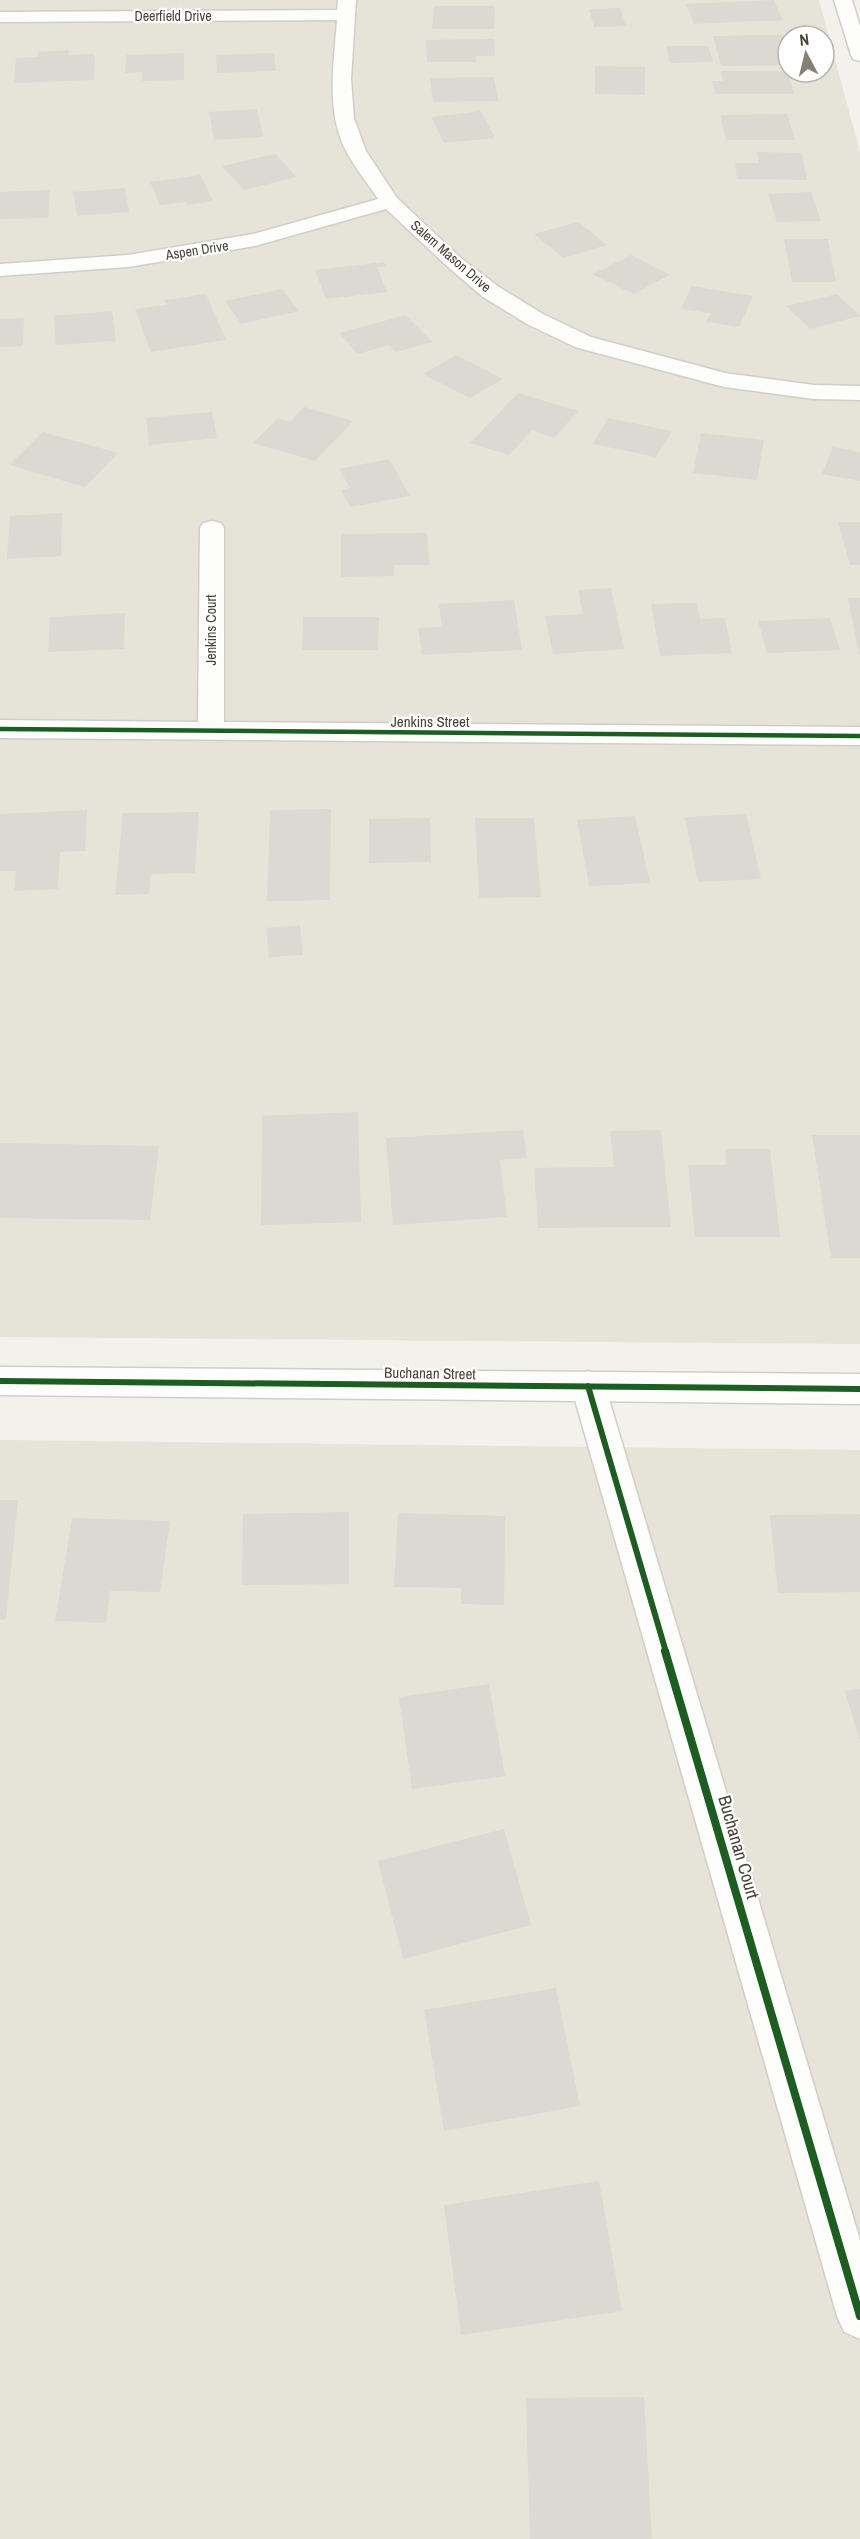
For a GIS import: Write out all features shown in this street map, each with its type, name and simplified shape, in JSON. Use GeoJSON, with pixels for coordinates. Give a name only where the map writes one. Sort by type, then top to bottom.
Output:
{"type":"FeatureCollection","features":[{"type":"Feature","properties":{"kind":"street"},"geometry":{"type":"LineString","coordinates":[[843,0],[860,55]]}},
{"type":"Feature","properties":{"kind":"street","name":"Deerfield Drive"},"geometry":{"type":"LineString","coordinates":[[0,17],[346,7]]}},
{"type":"Feature","properties":{"kind":"street","name":"Salem Mason Drive"},"geometry":{"type":"LineString","coordinates":[[346,7],[342,79],[344,118],[356,151],[390,202],[455,263],[491,292],[535,320],[583,342],[724,380],[814,392],[860,393]]}},
{"type":"Feature","properties":{"kind":"street","name":"Aspen Drive"},"geometry":{"type":"LineString","coordinates":[[0,270],[128,261],[255,240],[390,202]]}},
{"type":"Feature","properties":{"kind":"street","name":"Jenkins Court"},"geometry":{"type":"LineString","coordinates":[[211,732],[212,528]]}},
{"type":"Feature","properties":{"kind":"street","name":"Jenkins Street"},"geometry":{"type":"LineString","coordinates":[[0,729],[860,736]]}},
{"type":"Feature","properties":{"kind":"street","name":"Buchanan Street"},"geometry":{"type":"LineString","coordinates":[[0,1381],[860,1389]]}},
{"type":"Feature","properties":{"kind":"street","name":"Buchanan Court"},"geometry":{"type":"LineString","coordinates":[[588,1386],[860,2316]]}},
{"type":"Feature","properties":{"kind":"shaded area"},"geometry":{"type":"Polygon","coordinates":[[[0,0],[819,0],[825,24],[776,24],[776,84],[836,84],[836,63],[860,152],[860,1344],[0,1337],[0,0]]]}},
{"type":"Feature","properties":{"kind":"shaded area"},"geometry":{"type":"Polygon","coordinates":[[[0,1440],[860,1450],[860,2539],[0,2539],[0,1440]]]}},
{"type":"Feature","properties":{"kind":"building"},"geometry":{"type":"Polygon","coordinates":[[[774,0],[783,20],[694,24],[686,4],[774,0]]]}},
{"type":"Feature","properties":{"kind":"building"},"geometry":{"type":"Polygon","coordinates":[[[434,6],[495,6],[494,29],[432,29],[434,6]]]}},
{"type":"Feature","properties":{"kind":"building"},"geometry":{"type":"Polygon","coordinates":[[[620,8],[626,26],[594,27],[589,9],[620,8]]]}},
{"type":"Feature","properties":{"kind":"building"},"geometry":{"type":"Polygon","coordinates":[[[776,35],[776,65],[721,66],[713,36],[776,35]]]}},
{"type":"Feature","properties":{"kind":"building"},"geometry":{"type":"Polygon","coordinates":[[[494,39],[495,56],[476,56],[476,62],[427,62],[426,40],[494,39]]]}},
{"type":"Feature","properties":{"kind":"building"},"geometry":{"type":"Polygon","coordinates":[[[666,46],[708,46],[713,62],[670,63],[666,46]]]}},
{"type":"Feature","properties":{"kind":"building"},"geometry":{"type":"Polygon","coordinates":[[[69,50],[68,55],[95,54],[94,80],[14,83],[16,58],[38,57],[38,52],[69,50]]]}},
{"type":"Feature","properties":{"kind":"building"},"geometry":{"type":"Polygon","coordinates":[[[184,53],[184,80],[142,81],[142,72],[125,73],[126,55],[184,53]]]}},
{"type":"Feature","properties":{"kind":"building"},"geometry":{"type":"Polygon","coordinates":[[[274,53],[276,71],[217,73],[216,55],[274,53]]]}},
{"type":"Feature","properties":{"kind":"building"},"geometry":{"type":"Polygon","coordinates":[[[595,66],[645,67],[645,95],[595,94],[595,66]]]}},
{"type":"Feature","properties":{"kind":"building"},"geometry":{"type":"Polygon","coordinates":[[[721,71],[776,71],[776,84],[791,84],[794,94],[715,94],[712,81],[723,81],[721,71]]]}},
{"type":"Feature","properties":{"kind":"building"},"geometry":{"type":"Polygon","coordinates":[[[494,77],[498,101],[433,102],[430,78],[494,77]]]}},
{"type":"Feature","properties":{"kind":"building"},"geometry":{"type":"Polygon","coordinates":[[[257,109],[263,137],[214,140],[209,112],[257,109]]]}},
{"type":"Feature","properties":{"kind":"building"},"geometry":{"type":"Polygon","coordinates":[[[481,111],[495,138],[444,143],[431,117],[481,111]]]}},
{"type":"Feature","properties":{"kind":"building"},"geometry":{"type":"Polygon","coordinates":[[[787,114],[795,140],[726,140],[720,115],[787,114]]]}},
{"type":"Feature","properties":{"kind":"building"},"geometry":{"type":"Polygon","coordinates":[[[757,152],[802,153],[807,180],[737,179],[735,163],[759,163],[757,152]]]}},
{"type":"Feature","properties":{"kind":"building"},"geometry":{"type":"Polygon","coordinates":[[[275,154],[297,177],[244,190],[222,166],[275,154]]]}},
{"type":"Feature","properties":{"kind":"building"},"geometry":{"type":"Polygon","coordinates":[[[201,175],[213,201],[187,205],[186,202],[160,205],[150,182],[201,175]]]}},
{"type":"Feature","properties":{"kind":"building"},"geometry":{"type":"Polygon","coordinates":[[[125,188],[129,212],[77,216],[73,192],[125,188]]]}},
{"type":"Feature","properties":{"kind":"building"},"geometry":{"type":"Polygon","coordinates":[[[50,190],[48,218],[0,219],[0,192],[50,190]]]}},
{"type":"Feature","properties":{"kind":"building"},"geometry":{"type":"Polygon","coordinates":[[[811,192],[821,221],[777,222],[768,194],[811,192]]]}},
{"type":"Feature","properties":{"kind":"building"},"geometry":{"type":"Polygon","coordinates":[[[578,222],[607,245],[563,258],[534,234],[578,222]]]}},
{"type":"Feature","properties":{"kind":"building"},"geometry":{"type":"Polygon","coordinates":[[[784,239],[828,239],[836,282],[792,282],[784,239]]]}},
{"type":"Feature","properties":{"kind":"building"},"geometry":{"type":"Polygon","coordinates":[[[631,255],[670,275],[633,294],[593,274],[631,255]]]}},
{"type":"Feature","properties":{"kind":"building"},"geometry":{"type":"Polygon","coordinates":[[[384,262],[386,266],[377,267],[387,292],[326,299],[315,270],[384,262]]]}},
{"type":"Feature","properties":{"kind":"building"},"geometry":{"type":"Polygon","coordinates":[[[692,286],[753,296],[739,327],[706,322],[710,313],[681,309],[692,286]]]}},
{"type":"Feature","properties":{"kind":"building"},"geometry":{"type":"Polygon","coordinates":[[[282,289],[299,311],[241,324],[225,301],[282,289]]]}},
{"type":"Feature","properties":{"kind":"building"},"geometry":{"type":"Polygon","coordinates":[[[206,294],[226,340],[151,352],[135,309],[167,305],[165,300],[206,294]]]}},
{"type":"Feature","properties":{"kind":"building"},"geometry":{"type":"Polygon","coordinates":[[[837,294],[860,316],[810,329],[786,306],[837,294]]]}},
{"type":"Feature","properties":{"kind":"building"},"geometry":{"type":"Polygon","coordinates":[[[112,311],[116,341],[56,345],[54,316],[112,311]]]}},
{"type":"Feature","properties":{"kind":"building"},"geometry":{"type":"Polygon","coordinates":[[[406,315],[432,342],[396,352],[389,345],[358,354],[339,333],[406,315]]]}},
{"type":"Feature","properties":{"kind":"building"},"geometry":{"type":"Polygon","coordinates":[[[24,318],[23,346],[0,347],[0,319],[24,318]]]}},
{"type":"Feature","properties":{"kind":"building"},"geometry":{"type":"Polygon","coordinates":[[[456,355],[503,379],[470,398],[423,374],[456,355]]]}},
{"type":"Feature","properties":{"kind":"building"},"geometry":{"type":"Polygon","coordinates":[[[518,393],[578,411],[554,438],[532,430],[509,455],[470,443],[518,393]]]}},
{"type":"Feature","properties":{"kind":"building"},"geometry":{"type":"Polygon","coordinates":[[[304,407],[353,421],[315,461],[253,443],[278,418],[290,422],[304,407]]]}},
{"type":"Feature","properties":{"kind":"building"},"geometry":{"type":"Polygon","coordinates":[[[212,412],[217,438],[149,445],[146,418],[212,412]]]}},
{"type":"Feature","properties":{"kind":"building"},"geometry":{"type":"Polygon","coordinates":[[[608,418],[672,431],[656,457],[593,444],[608,418]]]}},
{"type":"Feature","properties":{"kind":"building"},"geometry":{"type":"Polygon","coordinates":[[[43,432],[118,453],[85,487],[9,465],[43,432]]]}},
{"type":"Feature","properties":{"kind":"building"},"geometry":{"type":"Polygon","coordinates":[[[701,433],[764,440],[757,480],[693,473],[701,433]]]}},
{"type":"Feature","properties":{"kind":"building"},"geometry":{"type":"Polygon","coordinates":[[[833,447],[860,452],[860,481],[822,474],[833,447]]]}},
{"type":"Feature","properties":{"kind":"building"},"geometry":{"type":"Polygon","coordinates":[[[389,459],[410,496],[350,507],[341,490],[350,488],[339,469],[389,459]]]}},
{"type":"Feature","properties":{"kind":"building"},"geometry":{"type":"Polygon","coordinates":[[[62,513],[61,556],[7,559],[10,516],[62,513]]]}},
{"type":"Feature","properties":{"kind":"building"},"geometry":{"type":"Polygon","coordinates":[[[838,522],[860,522],[860,565],[850,565],[838,522]]]}},
{"type":"Feature","properties":{"kind":"building"},"geometry":{"type":"Polygon","coordinates":[[[427,533],[429,565],[394,565],[394,576],[341,577],[341,534],[427,533]]]}},
{"type":"Feature","properties":{"kind":"building"},"geometry":{"type":"Polygon","coordinates":[[[611,588],[624,649],[553,654],[545,616],[583,614],[578,590],[611,588]]]}},
{"type":"Feature","properties":{"kind":"building"},"geometry":{"type":"Polygon","coordinates":[[[848,598],[860,598],[860,654],[859,654],[848,598]]]}},
{"type":"Feature","properties":{"kind":"building"},"geometry":{"type":"Polygon","coordinates":[[[514,600],[522,650],[422,655],[418,628],[442,627],[439,604],[514,600]]]}},
{"type":"Feature","properties":{"kind":"building"},"geometry":{"type":"Polygon","coordinates":[[[697,603],[700,619],[725,618],[732,653],[660,656],[651,604],[697,603]]]}},
{"type":"Feature","properties":{"kind":"building"},"geometry":{"type":"Polygon","coordinates":[[[125,613],[124,649],[48,652],[50,617],[125,613]]]}},
{"type":"Feature","properties":{"kind":"building"},"geometry":{"type":"Polygon","coordinates":[[[303,617],[379,617],[378,650],[302,650],[303,617]]]}},
{"type":"Feature","properties":{"kind":"building"},"geometry":{"type":"Polygon","coordinates":[[[830,618],[840,650],[767,653],[758,621],[830,618]]]}},
{"type":"Feature","properties":{"kind":"building"},"geometry":{"type":"Polygon","coordinates":[[[331,809],[330,900],[267,901],[270,810],[331,809]]]}},
{"type":"Feature","properties":{"kind":"building"},"geometry":{"type":"Polygon","coordinates":[[[87,810],[85,851],[60,852],[58,889],[14,891],[16,871],[0,871],[0,814],[87,810]]]}},
{"type":"Feature","properties":{"kind":"building"},"geometry":{"type":"Polygon","coordinates":[[[199,812],[195,873],[151,874],[149,894],[115,895],[123,813],[199,812]]]}},
{"type":"Feature","properties":{"kind":"building"},"geometry":{"type":"Polygon","coordinates":[[[746,814],[761,879],[698,882],[685,817],[746,814]]]}},
{"type":"Feature","properties":{"kind":"building"},"geometry":{"type":"Polygon","coordinates":[[[635,816],[650,883],[589,886],[577,820],[635,816]]]}},
{"type":"Feature","properties":{"kind":"building"},"geometry":{"type":"Polygon","coordinates":[[[430,818],[431,862],[369,863],[369,819],[430,818]]]}},
{"type":"Feature","properties":{"kind":"building"},"geometry":{"type":"Polygon","coordinates":[[[475,818],[534,818],[541,897],[479,898],[475,818]]]}},
{"type":"Feature","properties":{"kind":"building"},"geometry":{"type":"Polygon","coordinates":[[[300,925],[303,955],[269,957],[266,928],[300,925]]]}},
{"type":"Feature","properties":{"kind":"building"},"geometry":{"type":"Polygon","coordinates":[[[358,1112],[361,1222],[261,1225],[262,1116],[358,1112]]]}},
{"type":"Feature","properties":{"kind":"building"},"geometry":{"type":"Polygon","coordinates":[[[523,1130],[527,1158],[500,1160],[507,1217],[393,1225],[386,1138],[523,1130]]]}},
{"type":"Feature","properties":{"kind":"building"},"geometry":{"type":"Polygon","coordinates":[[[661,1130],[671,1227],[538,1228],[534,1168],[614,1167],[610,1131],[661,1130]]]}},
{"type":"Feature","properties":{"kind":"building"},"geometry":{"type":"Polygon","coordinates":[[[812,1135],[860,1135],[860,1258],[831,1258],[812,1135]]]}},
{"type":"Feature","properties":{"kind":"building"},"geometry":{"type":"Polygon","coordinates":[[[0,1143],[159,1146],[150,1220],[0,1218],[0,1143]]]}},
{"type":"Feature","properties":{"kind":"building"},"geometry":{"type":"Polygon","coordinates":[[[725,1149],[770,1149],[780,1237],[695,1237],[688,1165],[726,1165],[725,1149]]]}},
{"type":"Feature","properties":{"kind":"building"},"geometry":{"type":"Polygon","coordinates":[[[0,1500],[18,1500],[6,1619],[0,1620],[0,1500]]]}},
{"type":"Feature","properties":{"kind":"building"},"geometry":{"type":"Polygon","coordinates":[[[349,1512],[349,1584],[242,1585],[243,1514],[349,1512]]]}},
{"type":"Feature","properties":{"kind":"building"},"geometry":{"type":"Polygon","coordinates":[[[398,1513],[505,1516],[504,1605],[461,1604],[461,1588],[394,1587],[398,1513]]]}},
{"type":"Feature","properties":{"kind":"building"},"geometry":{"type":"Polygon","coordinates":[[[860,1514],[860,1592],[778,1593],[770,1515],[860,1514]]]}},
{"type":"Feature","properties":{"kind":"building"},"geometry":{"type":"Polygon","coordinates":[[[72,1518],[170,1521],[160,1592],[110,1591],[106,1623],[55,1621],[72,1518]]]}},
{"type":"Feature","properties":{"kind":"building"},"geometry":{"type":"Polygon","coordinates":[[[489,1684],[505,1776],[412,1789],[399,1697],[489,1684]]]}},
{"type":"Feature","properties":{"kind":"building"},"geometry":{"type":"Polygon","coordinates":[[[860,1689],[860,1739],[859,1739],[845,1691],[860,1689]]]}},
{"type":"Feature","properties":{"kind":"building"},"geometry":{"type":"Polygon","coordinates":[[[504,1829],[531,1925],[403,1959],[378,1861],[504,1829]]]}},
{"type":"Feature","properties":{"kind":"building"},"geometry":{"type":"Polygon","coordinates":[[[556,1988],[580,2106],[444,2131],[424,2010],[556,1988]]]}},
{"type":"Feature","properties":{"kind":"building"},"geometry":{"type":"Polygon","coordinates":[[[599,2181],[622,2311],[461,2335],[444,2205],[599,2181]]]}},
{"type":"Feature","properties":{"kind":"building"},"geometry":{"type":"Polygon","coordinates":[[[644,2397],[652,2539],[530,2539],[526,2398],[644,2397]]]}},
{"type":"Feature","properties":{"kind":"cycle path"},"geometry":{"type":"LineString","coordinates":[[0,729],[860,736]]}},
{"type":"Feature","properties":{"kind":"cycle path"},"geometry":{"type":"LineString","coordinates":[[0,1381],[860,1389]]}},
{"type":"Feature","properties":{"kind":"cycle path"},"geometry":{"type":"LineString","coordinates":[[588,1386],[860,2316]]}}]}
